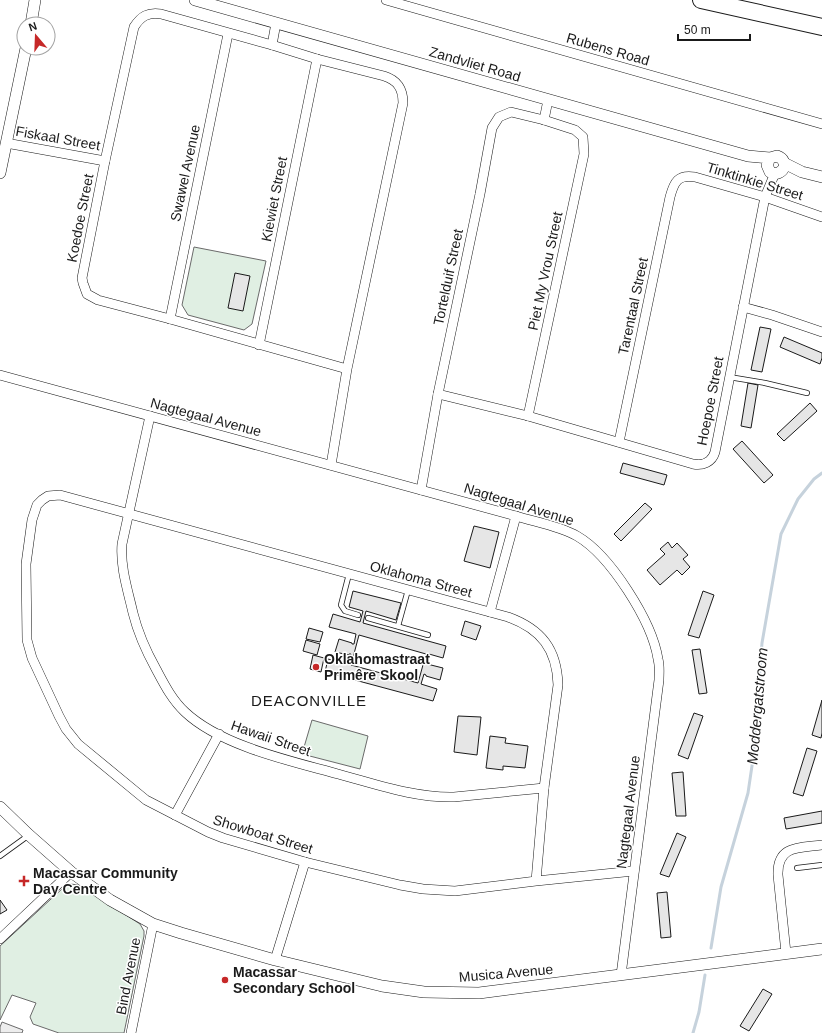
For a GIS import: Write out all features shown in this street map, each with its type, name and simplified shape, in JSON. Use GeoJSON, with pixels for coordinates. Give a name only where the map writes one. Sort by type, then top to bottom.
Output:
{"type":"FeatureCollection","features":[{"type":"Feature","properties":{"kind":"highway"},"geometry":{"type":"LineString","coordinates":[[701,0],[822,28]]}},
{"type":"Feature","properties":{"kind":"street"},"geometry":{"type":"LineString","coordinates":[[33,16],[36,0]]}},
{"type":"Feature","properties":{"kind":"street","name":"Zandvliet Road"},"geometry":{"type":"LineString","coordinates":[[195,0],[748,156],[774,167],[822,177]]}},
{"type":"Feature","properties":{"kind":"street","name":"Rubens Road"},"geometry":{"type":"LineString","coordinates":[[386,0],[822,124]]}},
{"type":"Feature","properties":{"kind":"street","name":"Koedoe Street"},"geometry":{"type":"LineString","coordinates":[[331,465],[347,369],[403,98],[399,85],[390,78],[154,13],[142,16],[134,27],[105,160],[82,278],[84,289],[92,297],[98,300],[347,369]]}},
{"type":"Feature","properties":{"kind":"street"},"geometry":{"type":"LineString","coordinates":[[272,45],[276,23]]}},
{"type":"Feature","properties":{"kind":"street","name":"Swawel Avenue"},"geometry":{"type":"LineString","coordinates":[[170,319],[228,34]]}},
{"type":"Feature","properties":{"kind":"street"},"geometry":{"type":"LineString","coordinates":[[0,173],[24,56]]}},
{"type":"Feature","properties":{"kind":"street","name":"Kiewiet Street"},"geometry":{"type":"LineString","coordinates":[[259,345],[317,59]]}},
{"type":"Feature","properties":{"kind":"street"},"geometry":{"type":"LineString","coordinates":[[544,120],[548,100]]}},
{"type":"Feature","properties":{"kind":"street","name":"Tortelduif Street"},"geometry":{"type":"LineString","coordinates":[[421,490],[438,394],[480,194],[492,128],[499,117],[511,112],[544,120],[575,130],[580,134]]}},
{"type":"Feature","properties":{"kind":"street","name":"Piet My Vrou Street"},"geometry":{"type":"LineString","coordinates":[[528,416],[584,154],[583,137],[580,134]]}},
{"type":"Feature","properties":{"kind":"street","name":"Fiskaal Street"},"geometry":{"type":"LineString","coordinates":[[6,142],[105,160]]}},
{"type":"Feature","properties":{"kind":"street","name":"Hoepoe Street"},"geometry":{"type":"LineString","coordinates":[[438,394],[528,416],[693,464],[702,464],[707,462],[715,452],[743,307],[767,192],[774,167]]}},
{"type":"Feature","properties":{"kind":"street","name":"Tinktinkie Street"},"geometry":{"type":"LineString","coordinates":[[680,178],[689,176],[767,192],[822,217]]}},
{"type":"Feature","properties":{"kind":"street","name":"Tarentaal Street"},"geometry":{"type":"LineString","coordinates":[[619,442],[670,197],[674,184],[680,178]]}},
{"type":"Feature","properties":{"kind":"street"},"geometry":{"type":"LineString","coordinates":[[743,307],[822,332]]}},
{"type":"Feature","properties":{"kind":"street","name":"Nagtegaal Avenue"},"geometry":{"type":"LineString","coordinates":[[0,375],[565,530],[577,536],[590,546],[611,569],[634,602],[654,644],[658,658],[659,680],[621,975]]}},
{"type":"Feature","properties":{"kind":"street","name":"Hawaii Street"},"geometry":{"type":"LineString","coordinates":[[150,416],[122,544],[122,558],[133,611],[142,641],[160,677],[178,704],[193,718],[219,734],[246,746],[290,760],[391,788],[427,796],[441,797],[467,796],[544,788]]}},
{"type":"Feature","properties":{"kind":"street","name":"Oklahoma Street"},"geometry":{"type":"LineString","coordinates":[[48,496],[60,494],[490,612],[522,622],[530,628],[545,642],[553,658],[556,667],[558,685],[544,788],[536,881]]}},
{"type":"Feature","properties":{"kind":"street","name":"Showboat Street"},"geometry":{"type":"LineString","coordinates":[[48,496],[37,505],[34,511],[27,553],[28,640],[32,658],[58,716],[71,736],[146,800],[208,832],[223,838],[305,862],[400,885],[442,891],[455,891],[536,881],[634,872]]}},
{"type":"Feature","properties":{"kind":"street"},"geometry":{"type":"LineString","coordinates":[[490,612],[516,516]]}},
{"type":"Feature","properties":{"kind":"street"},"geometry":{"type":"LineString","coordinates":[[175,815],[219,734]]}},
{"type":"Feature","properties":{"kind":"street","name":"Musica Avenue"},"geometry":{"type":"LineString","coordinates":[[0,806],[29,835],[71,872],[110,900],[153,924],[275,960],[382,986],[424,992],[479,993],[822,949]]}},
{"type":"Feature","properties":{"kind":"street"},"geometry":{"type":"LineString","coordinates":[[786,953],[778,875],[779,859],[782,855],[794,849],[822,845]]}},
{"type":"Feature","properties":{"kind":"street"},"geometry":{"type":"LineString","coordinates":[[275,960],[305,862]]}},
{"type":"Feature","properties":{"kind":"street"},"geometry":{"type":"LineString","coordinates":[[0,939],[71,872]]}},
{"type":"Feature","properties":{"kind":"street","name":"Bind Avenue"},"geometry":{"type":"LineString","coordinates":[[131,1033],[153,924]]}},
{"type":"Feature","properties":{"kind":"lane"},"geometry":{"type":"LineString","coordinates":[[729,377],[765,383],[807,393]]}},
{"type":"Feature","properties":{"kind":"lane"},"geometry":{"type":"LineString","coordinates":[[349,574],[341,605],[345,611],[358,615]]}},
{"type":"Feature","properties":{"kind":"lane"},"geometry":{"type":"LineString","coordinates":[[398,626],[408,590]]}},
{"type":"Feature","properties":{"kind":"lane"},"geometry":{"type":"LineString","coordinates":[[368,618],[428,635]]}},
{"type":"Feature","properties":{"kind":"lane"},"geometry":{"type":"LineString","coordinates":[[0,856],[29,835]]}},
{"type":"Feature","properties":{"kind":"lane"},"geometry":{"type":"LineString","coordinates":[[797,868],[822,865]]}},
{"type":"Feature","properties":{"kind":"green space"},"geometry":{"type":"Polygon","coordinates":[[[194,247],[266,261],[252,324],[244,330],[188,315],[182,305],[194,247]]]}},
{"type":"Feature","properties":{"kind":"green space"},"geometry":{"type":"Polygon","coordinates":[[[312,720],[368,736],[360,769],[302,754],[312,720]]]}},
{"type":"Feature","properties":{"kind":"green space"},"geometry":{"type":"Polygon","coordinates":[[[70,884],[79,885],[140,924],[144,931],[124,1033],[59,1033],[33,1024],[30,1017],[36,1003],[12,995],[0,1020],[0,946],[63,888],[70,884]]]}},
{"type":"Feature","properties":{"kind":"shaded area"},"geometry":{"type":"Polygon","coordinates":[[[2,1022],[23,1030],[22,1033],[0,1033],[2,1022]]]}},
{"type":"Feature","properties":{"kind":"building"},"geometry":{"type":"Polygon","coordinates":[[[235,273],[250,276],[243,311],[228,308],[235,273]]]}},
{"type":"Feature","properties":{"kind":"building"},"geometry":{"type":"Polygon","coordinates":[[[760,327],[771,329],[762,372],[751,370],[760,327]]]}},
{"type":"Feature","properties":{"kind":"building"},"geometry":{"type":"Polygon","coordinates":[[[784,337],[822,353],[820,364],[780,347],[784,337]]]}},
{"type":"Feature","properties":{"kind":"building"},"geometry":{"type":"Polygon","coordinates":[[[748,383],[758,385],[751,428],[741,426],[748,383]]]}},
{"type":"Feature","properties":{"kind":"building"},"geometry":{"type":"Polygon","coordinates":[[[810,403],[817,411],[784,441],[777,434],[810,403]]]}},
{"type":"Feature","properties":{"kind":"building"},"geometry":{"type":"Polygon","coordinates":[[[742,441],[773,475],[764,483],[733,449],[742,441]]]}},
{"type":"Feature","properties":{"kind":"building"},"geometry":{"type":"Polygon","coordinates":[[[623,463],[667,475],[664,485],[620,473],[623,463]]]}},
{"type":"Feature","properties":{"kind":"building"},"geometry":{"type":"Polygon","coordinates":[[[645,503],[652,509],[621,541],[614,534],[645,503]]]}},
{"type":"Feature","properties":{"kind":"building"},"geometry":{"type":"Polygon","coordinates":[[[474,526],[499,532],[490,568],[464,561],[474,526]]]}},
{"type":"Feature","properties":{"kind":"building"},"geometry":{"type":"Polygon","coordinates":[[[668,542],[672,548],[677,543],[688,555],[683,559],[690,567],[682,575],[677,570],[660,585],[647,570],[665,554],[660,549],[668,542]]]}},
{"type":"Feature","properties":{"kind":"building"},"geometry":{"type":"Polygon","coordinates":[[[353,591],[401,603],[396,620],[366,611],[363,623],[446,646],[443,658],[429,654],[427,664],[443,668],[440,680],[424,674],[421,684],[437,689],[433,701],[325,672],[328,659],[348,664],[351,654],[349,655],[335,652],[339,639],[354,644],[356,634],[329,627],[333,614],[360,622],[363,611],[349,607],[353,591]],[[359,635],[351,665],[418,683],[426,654],[359,635]]]}},
{"type":"Feature","properties":{"kind":"building"},"geometry":{"type":"Polygon","coordinates":[[[703,591],[714,595],[699,638],[688,635],[703,591]]]}},
{"type":"Feature","properties":{"kind":"building"},"geometry":{"type":"Polygon","coordinates":[[[465,621],[481,626],[476,640],[461,635],[465,621]]]}},
{"type":"Feature","properties":{"kind":"building"},"geometry":{"type":"Polygon","coordinates":[[[309,628],[323,632],[320,642],[306,639],[309,628]]]}},
{"type":"Feature","properties":{"kind":"building"},"geometry":{"type":"Polygon","coordinates":[[[306,640],[320,644],[317,655],[303,651],[306,640]]]}},
{"type":"Feature","properties":{"kind":"building"},"geometry":{"type":"Polygon","coordinates":[[[700,649],[707,693],[699,694],[692,650],[700,649]]]}},
{"type":"Feature","properties":{"kind":"building"},"geometry":{"type":"Polygon","coordinates":[[[313,655],[324,658],[321,672],[310,669],[313,655]]]}},
{"type":"Feature","properties":{"kind":"building"},"geometry":{"type":"Polygon","coordinates":[[[822,700],[822,733],[821,738],[812,735],[822,700]]]}},
{"type":"Feature","properties":{"kind":"building"},"geometry":{"type":"Polygon","coordinates":[[[694,713],[703,716],[688,759],[678,755],[694,713]]]}},
{"type":"Feature","properties":{"kind":"building"},"geometry":{"type":"Polygon","coordinates":[[[458,716],[481,717],[477,755],[454,752],[458,716]]]}},
{"type":"Feature","properties":{"kind":"building"},"geometry":{"type":"Polygon","coordinates":[[[490,736],[506,738],[505,743],[528,746],[525,768],[503,766],[503,770],[486,768],[490,736]]]}},
{"type":"Feature","properties":{"kind":"building"},"geometry":{"type":"Polygon","coordinates":[[[807,748],[817,751],[803,796],[793,793],[807,748]]]}},
{"type":"Feature","properties":{"kind":"building"},"geometry":{"type":"Polygon","coordinates":[[[683,772],[686,816],[676,816],[672,773],[683,772]]]}},
{"type":"Feature","properties":{"kind":"building"},"geometry":{"type":"Polygon","coordinates":[[[822,811],[822,823],[786,829],[784,818],[822,811]]]}},
{"type":"Feature","properties":{"kind":"building"},"geometry":{"type":"Polygon","coordinates":[[[677,833],[686,837],[669,877],[660,874],[677,833]]]}},
{"type":"Feature","properties":{"kind":"building"},"geometry":{"type":"Polygon","coordinates":[[[667,892],[671,937],[661,938],[657,893],[667,892]]]}},
{"type":"Feature","properties":{"kind":"building"},"geometry":{"type":"Polygon","coordinates":[[[0,900],[7,910],[0,914],[0,900]]]}},
{"type":"Feature","properties":{"kind":"building"},"geometry":{"type":"Polygon","coordinates":[[[763,989],[772,994],[749,1031],[740,1026],[763,989]]]}},
{"type":"Feature","properties":{"kind":"waterway","name":"Moddergatstroom"},"geometry":{"type":"LineString","coordinates":[[711,948],[721,887],[748,793],[753,759],[762,643],[781,534],[798,499],[814,479],[822,473]]}},
{"type":"Feature","properties":{"kind":"waterway","name":"Moddergatstroom"},"geometry":{"type":"LineString","coordinates":[[693,1033],[699,1012],[705,975]]}},
{"type":"Feature","properties":{"kind":"place","name":"Oklahomastraat Primêre Skool"},"geometry":{"type":"Point","coordinates":[316,667]}},
{"type":"Feature","properties":{"kind":"place","name":"Macassar Community Day Centre"},"geometry":{"type":"Point","coordinates":[24,881]}},
{"type":"Feature","properties":{"kind":"place","name":"Macassar Secondary School"},"geometry":{"type":"Point","coordinates":[225,980]}},
{"type":"Feature","properties":{"kind":"district","name":"DEACONVILLE"},"geometry":{"type":"Point","coordinates":[309,700]}}]}
